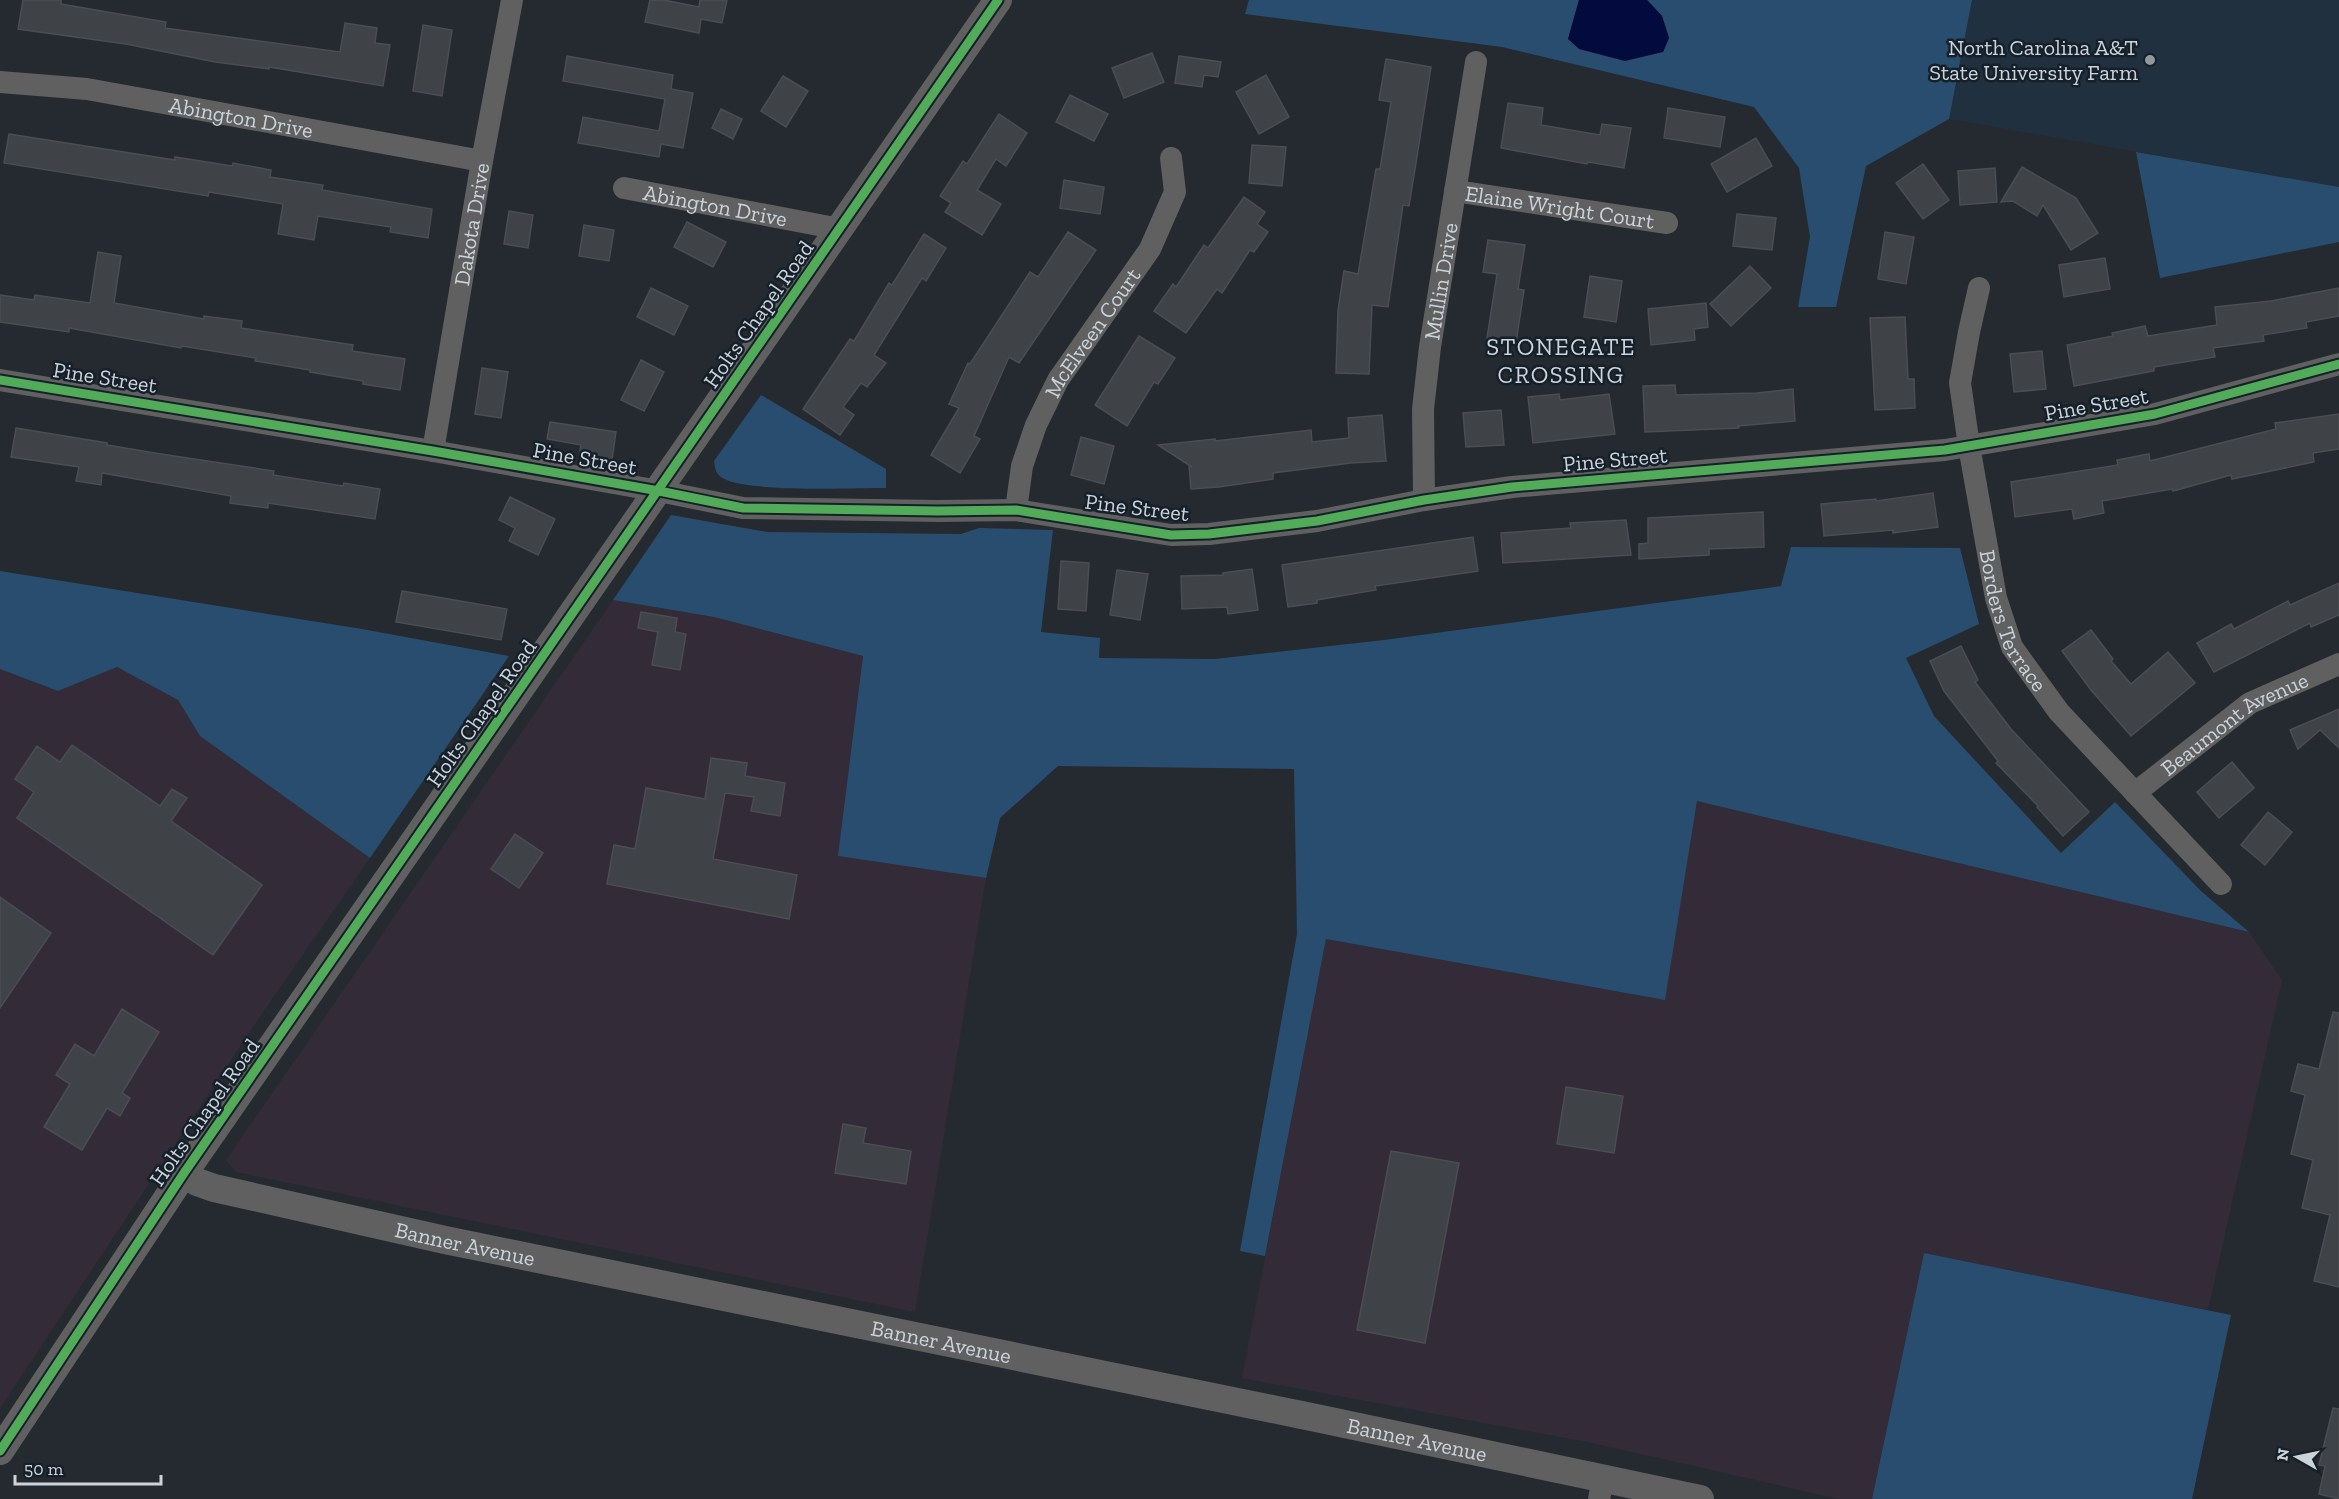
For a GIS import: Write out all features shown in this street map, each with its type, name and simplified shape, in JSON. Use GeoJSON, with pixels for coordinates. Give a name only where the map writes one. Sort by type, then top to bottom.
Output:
{"type":"FeatureCollection","features":[{"type":"Feature","properties":{"kind":"street","name":"Dakota Drive"},"geometry":{"type":"LineString","coordinates":[[433,451],[482,160],[512,0]]}},
{"type":"Feature","properties":{"kind":"street","name":"Holts Chapel Road"},"geometry":{"type":"LineString","coordinates":[[0,1451],[184,1173],[999,0]]}},
{"type":"Feature","properties":{"kind":"street","name":"Mullin Drive"},"geometry":{"type":"LineString","coordinates":[[1424,500],[1423,409],[1476,62]]}},
{"type":"Feature","properties":{"kind":"street","name":"Abington Drive"},"geometry":{"type":"LineString","coordinates":[[0,82],[87,89],[482,160]]}},
{"type":"Feature","properties":{"kind":"street","name":"McElveen Court"},"geometry":{"type":"LineString","coordinates":[[1016,510],[1022,466],[1036,424],[1058,380],[1150,249],[1174,192],[1171,158]]}},
{"type":"Feature","properties":{"kind":"street","name":"Abington Drive"},"geometry":{"type":"LineString","coordinates":[[624,188],[840,229]]}},
{"type":"Feature","properties":{"kind":"street","name":"Elaine Wright Court"},"geometry":{"type":"LineString","coordinates":[[1455,192],[1667,223]]}},
{"type":"Feature","properties":{"kind":"street","name":"Borders Terrace"},"geometry":{"type":"LineString","coordinates":[[1979,288],[1960,383],[1996,598],[2012,647],[2059,712],[2221,884]]}},
{"type":"Feature","properties":{"kind":"street","name":"Pine Street"},"geometry":{"type":"LineString","coordinates":[[0,380],[433,451],[743,508],[904,511],[1016,510],[1171,535],[1209,534],[1306,522],[1424,500],[1512,487],[1945,450],[2155,414],[2339,364]]}},
{"type":"Feature","properties":{"kind":"street","name":"Beaumont Avenue"},"geometry":{"type":"LineString","coordinates":[[2135,793],[2250,703],[2339,664]]}},
{"type":"Feature","properties":{"kind":"street","name":"Banner Avenue"},"geometry":{"type":"LineString","coordinates":[[184,1173],[197,1182],[214,1188],[445,1240],[1321,1419],[1601,1489],[1701,1499]]}},
{"type":"Feature","properties":{"kind":"shaded area"},"geometry":{"type":"Polygon","coordinates":[[[1249,0],[1579,0],[1568,39],[1663,52],[1669,38],[1662,16],[1647,0],[1972,0],[1949,119],[1866,166],[1836,307],[1798,307],[1810,237],[1799,168],[1754,107],[1502,47],[1245,14],[1249,0]]]}},
{"type":"Feature","properties":{"kind":"shaded area"},"geometry":{"type":"Polygon","coordinates":[[[1579,0],[1647,0],[1662,16],[1669,38],[1663,52],[1625,61],[1579,49],[1568,39],[1579,0]]]}},
{"type":"Feature","properties":{"kind":"shaded area","name":"North Carolina A&T State University Farm"},"geometry":{"type":"Polygon","coordinates":[[[1972,0],[2339,0],[2339,187],[1949,119],[1972,0]]]}},
{"type":"Feature","properties":{"kind":"shaded area"},"geometry":{"type":"Polygon","coordinates":[[[2136,152],[2339,187],[2339,242],[2160,278],[2136,152]]]}},
{"type":"Feature","properties":{"kind":"shaded area"},"geometry":{"type":"Polygon","coordinates":[[[761,395],[886,469],[886,488],[774,488],[733,482],[721,477],[716,472],[714,461],[761,395]]]}},
{"type":"Feature","properties":{"kind":"shaded area"},"geometry":{"type":"Polygon","coordinates":[[[671,515],[767,532],[961,534],[979,528],[1053,530],[1041,632],[1100,638],[1099,658],[1215,659],[1384,640],[1781,586],[1791,547],[1960,548],[1979,624],[1906,658],[1934,716],[2061,853],[2115,802],[2201,891],[2249,932],[1697,801],[1665,1000],[1326,939],[1265,1256],[1240,1251],[1297,934],[1294,769],[1058,766],[1000,818],[986,878],[838,856],[863,656],[714,617],[613,600],[671,515]]]}},
{"type":"Feature","properties":{"kind":"shaded area"},"geometry":{"type":"Polygon","coordinates":[[[0,571],[362,629],[509,656],[370,858],[200,736],[178,700],[117,667],[58,691],[0,669],[0,571]]]}},
{"type":"Feature","properties":{"kind":"shaded area"},"geometry":{"type":"Polygon","coordinates":[[[613,600],[714,617],[863,656],[839,856],[986,878],[915,1312],[236,1172],[226,1160],[613,600]]]}},
{"type":"Feature","properties":{"kind":"shaded area"},"geometry":{"type":"Polygon","coordinates":[[[117,667],[178,700],[200,736],[370,858],[259,1018],[0,1408],[0,669],[58,691],[117,667]]]}},
{"type":"Feature","properties":{"kind":"shaded area"},"geometry":{"type":"Polygon","coordinates":[[[1697,801],[2249,932],[2282,980],[2208,1310],[1924,1253],[1872,1499],[1839,1499],[1592,1443],[1242,1378],[1326,939],[1664,1000],[1697,801]]]}},
{"type":"Feature","properties":{"kind":"shaded area"},"geometry":{"type":"Polygon","coordinates":[[[1924,1253],[2231,1315],[2192,1499],[1872,1499],[1924,1253]]]}},
{"type":"Feature","properties":{"kind":"building"},"geometry":{"type":"Polygon","coordinates":[[[23,0],[61,0],[61,4],[166,22],[165,28],[340,52],[345,23],[377,28],[375,43],[390,45],[383,86],[269,67],[269,69],[215,62],[126,44],[18,29],[23,0]]]}},
{"type":"Feature","properties":{"kind":"building"},"geometry":{"type":"Polygon","coordinates":[[[650,0],[664,0],[699,7],[700,0],[727,0],[722,23],[701,19],[699,33],[645,22],[650,0]]]}},
{"type":"Feature","properties":{"kind":"building"},"geometry":{"type":"Polygon","coordinates":[[[423,25],[452,30],[442,96],[413,91],[423,25]]]}},
{"type":"Feature","properties":{"kind":"building"},"geometry":{"type":"Polygon","coordinates":[[[1152,53],[1164,82],[1124,98],[1112,68],[1152,53]]]}},
{"type":"Feature","properties":{"kind":"building"},"geometry":{"type":"Polygon","coordinates":[[[567,56],[673,75],[671,89],[693,93],[683,148],[661,144],[659,157],[578,143],[583,117],[659,131],[665,99],[563,81],[567,56]]]}},
{"type":"Feature","properties":{"kind":"building"},"geometry":{"type":"Polygon","coordinates":[[[1179,56],[1221,62],[1218,77],[1204,75],[1202,87],[1175,83],[1179,56]]]}},
{"type":"Feature","properties":{"kind":"building"},"geometry":{"type":"Polygon","coordinates":[[[1386,59],[1431,67],[1416,163],[1409,206],[1403,205],[1388,307],[1372,305],[1369,374],[1336,373],[1338,310],[1344,271],[1358,274],[1376,169],[1380,169],[1391,102],[1379,100],[1386,59]]]}},
{"type":"Feature","properties":{"kind":"building"},"geometry":{"type":"Polygon","coordinates":[[[1266,75],[1289,117],[1259,134],[1236,92],[1266,75]]]}},
{"type":"Feature","properties":{"kind":"building"},"geometry":{"type":"Polygon","coordinates":[[[783,76],[808,91],[786,127],[761,111],[783,76]]]}},
{"type":"Feature","properties":{"kind":"building"},"geometry":{"type":"Polygon","coordinates":[[[1070,95],[1108,114],[1094,141],[1056,122],[1070,95]]]}},
{"type":"Feature","properties":{"kind":"building"},"geometry":{"type":"Polygon","coordinates":[[[1508,103],[1543,108],[1541,125],[1600,135],[1602,124],[1631,128],[1624,168],[1588,162],[1587,164],[1501,148],[1508,103]]]}},
{"type":"Feature","properties":{"kind":"building"},"geometry":{"type":"Polygon","coordinates":[[[1668,108],[1725,117],[1720,147],[1664,138],[1668,108]]]}},
{"type":"Feature","properties":{"kind":"building"},"geometry":{"type":"Polygon","coordinates":[[[721,109],[742,119],[733,139],[712,128],[721,109]]]}},
{"type":"Feature","properties":{"kind":"building"},"geometry":{"type":"Polygon","coordinates":[[[999,114],[1027,133],[1006,166],[996,159],[977,190],[1001,204],[982,235],[945,212],[951,203],[940,196],[963,161],[967,164],[999,114]]]}},
{"type":"Feature","properties":{"kind":"building"},"geometry":{"type":"Polygon","coordinates":[[[9,134],[175,160],[175,157],[232,166],[233,163],[271,170],[270,177],[323,185],[322,190],[432,209],[428,238],[390,232],[391,227],[318,216],[314,240],[278,234],[283,204],[209,192],[208,196],[4,163],[9,134]]]}},
{"type":"Feature","properties":{"kind":"building"},"geometry":{"type":"Polygon","coordinates":[[[1756,138],[1772,166],[1727,192],[1711,164],[1756,138]]]}},
{"type":"Feature","properties":{"kind":"building"},"geometry":{"type":"Polygon","coordinates":[[[1252,145],[1286,147],[1282,186],[1249,183],[1252,145]]]}},
{"type":"Feature","properties":{"kind":"building"},"geometry":{"type":"Polygon","coordinates":[[[1923,164],[1949,200],[1923,219],[1896,183],[1923,164]]]}},
{"type":"Feature","properties":{"kind":"building"},"geometry":{"type":"Polygon","coordinates":[[[2022,167],[2076,198],[2098,233],[2071,250],[2043,205],[2037,216],[2013,201],[2001,202],[2022,167]]]}},
{"type":"Feature","properties":{"kind":"building"},"geometry":{"type":"Polygon","coordinates":[[[1995,168],[1997,202],[1960,205],[1958,171],[1995,168]]]}},
{"type":"Feature","properties":{"kind":"building"},"geometry":{"type":"Polygon","coordinates":[[[1064,180],[1104,187],[1100,214],[1060,208],[1064,180]]]}},
{"type":"Feature","properties":{"kind":"building"},"geometry":{"type":"Polygon","coordinates":[[[1244,197],[1265,212],[1257,224],[1268,232],[1254,252],[1250,250],[1222,293],[1217,289],[1186,333],[1154,311],[1173,284],[1176,287],[1204,245],[1208,248],[1244,197]]]}},
{"type":"Feature","properties":{"kind":"building"},"geometry":{"type":"Polygon","coordinates":[[[509,211],[533,215],[528,248],[504,244],[509,211]]]}},
{"type":"Feature","properties":{"kind":"building"},"geometry":{"type":"Polygon","coordinates":[[[1737,214],[1776,218],[1772,250],[1733,246],[1737,214]]]}},
{"type":"Feature","properties":{"kind":"building"},"geometry":{"type":"Polygon","coordinates":[[[687,222],[726,242],[713,267],[674,247],[687,222]]]}},
{"type":"Feature","properties":{"kind":"building"},"geometry":{"type":"Polygon","coordinates":[[[584,225],[614,230],[609,261],[579,256],[584,225]]]}},
{"type":"Feature","properties":{"kind":"building"},"geometry":{"type":"Polygon","coordinates":[[[1068,232],[1096,250],[1019,363],[1009,357],[974,436],[980,439],[960,473],[931,455],[959,408],[949,404],[968,363],[970,364],[1030,272],[1038,277],[1068,232]]]}},
{"type":"Feature","properties":{"kind":"building"},"geometry":{"type":"Polygon","coordinates":[[[1885,232],[1914,237],[1906,284],[1878,279],[1885,232]]]}},
{"type":"Feature","properties":{"kind":"building"},"geometry":{"type":"Polygon","coordinates":[[[924,234],[946,248],[926,281],[922,278],[874,355],[886,363],[867,387],[861,383],[843,407],[854,415],[840,435],[803,409],[850,339],[854,341],[889,283],[892,285],[924,234]]]}},
{"type":"Feature","properties":{"kind":"building"},"geometry":{"type":"Polygon","coordinates":[[[1488,240],[1525,245],[1518,289],[1524,290],[1516,343],[1487,338],[1497,274],[1483,272],[1488,240]]]}},
{"type":"Feature","properties":{"kind":"building"},"geometry":{"type":"Polygon","coordinates":[[[98,252],[121,256],[114,303],[204,319],[204,316],[242,321],[241,328],[353,345],[352,351],[405,359],[400,390],[363,384],[363,381],[310,372],[310,370],[255,361],[256,358],[182,346],[181,348],[69,328],[69,332],[0,322],[0,295],[34,300],[35,295],[90,303],[98,252]]]}},
{"type":"Feature","properties":{"kind":"building"},"geometry":{"type":"Polygon","coordinates":[[[2105,258],[2110,289],[2064,297],[2059,265],[2105,258]]]}},
{"type":"Feature","properties":{"kind":"building"},"geometry":{"type":"Polygon","coordinates":[[[1750,266],[1771,288],[1731,326],[1710,304],[1750,266]]]}},
{"type":"Feature","properties":{"kind":"building"},"geometry":{"type":"Polygon","coordinates":[[[1590,276],[1622,281],[1616,322],[1584,317],[1590,276]]]}},
{"type":"Feature","properties":{"kind":"building"},"geometry":{"type":"Polygon","coordinates":[[[651,288],[688,306],[674,335],[637,317],[651,288]]]}},
{"type":"Feature","properties":{"kind":"building"},"geometry":{"type":"Polygon","coordinates":[[[2339,288],[2339,316],[2306,322],[2307,328],[2263,335],[2264,341],[2213,348],[2215,357],[2154,367],[2154,371],[2074,386],[2067,345],[2113,336],[2112,333],[2145,326],[2148,336],[2217,325],[2215,307],[2271,301],[2339,288]]]}},
{"type":"Feature","properties":{"kind":"building"},"geometry":{"type":"Polygon","coordinates":[[[1706,303],[1708,327],[1694,329],[1695,340],[1651,345],[1648,309],[1706,303]]]}},
{"type":"Feature","properties":{"kind":"building"},"geometry":{"type":"Polygon","coordinates":[[[1905,317],[1908,379],[1914,379],[1915,408],[1875,410],[1870,318],[1905,317]]]}},
{"type":"Feature","properties":{"kind":"building"},"geometry":{"type":"Polygon","coordinates":[[[1139,336],[1175,358],[1158,384],[1154,382],[1127,426],[1095,405],[1139,336]]]}},
{"type":"Feature","properties":{"kind":"building"},"geometry":{"type":"Polygon","coordinates":[[[2042,351],[2046,389],[2014,392],[2010,354],[2042,351]]]}},
{"type":"Feature","properties":{"kind":"building"},"geometry":{"type":"Polygon","coordinates":[[[641,360],[664,372],[644,411],[621,400],[641,360]]]}},
{"type":"Feature","properties":{"kind":"building"},"geometry":{"type":"Polygon","coordinates":[[[482,368],[508,372],[501,418],[475,414],[482,368]]]}},
{"type":"Feature","properties":{"kind":"building"},"geometry":{"type":"Polygon","coordinates":[[[1675,385],[1676,395],[1757,393],[1793,389],[1795,421],[1738,426],[1739,428],[1645,432],[1643,386],[1675,385]]]}},
{"type":"Feature","properties":{"kind":"building"},"geometry":{"type":"Polygon","coordinates":[[[1559,394],[1560,400],[1609,394],[1615,434],[1533,443],[1528,397],[1559,394]]]}},
{"type":"Feature","properties":{"kind":"building"},"geometry":{"type":"Polygon","coordinates":[[[1501,410],[1504,445],[1466,447],[1463,413],[1501,410]]]}},
{"type":"Feature","properties":{"kind":"building"},"geometry":{"type":"Polygon","coordinates":[[[2339,414],[2339,449],[2313,453],[2314,462],[2232,479],[2231,475],[2173,491],[2172,489],[2102,501],[2104,513],[2074,519],[2072,509],[2015,517],[2011,482],[2118,465],[2117,460],[2149,454],[2150,461],[2276,429],[2275,423],[2339,414]]]}},
{"type":"Feature","properties":{"kind":"building"},"geometry":{"type":"Polygon","coordinates":[[[1382,415],[1386,461],[1273,473],[1273,479],[1219,487],[1191,489],[1189,466],[1192,467],[1158,445],[1311,430],[1312,442],[1349,438],[1348,418],[1382,415]]]}},
{"type":"Feature","properties":{"kind":"building"},"geometry":{"type":"Polygon","coordinates":[[[550,422],[616,432],[612,460],[579,455],[581,445],[547,439],[550,422]]]}},
{"type":"Feature","properties":{"kind":"building"},"geometry":{"type":"Polygon","coordinates":[[[16,428],[161,454],[274,471],[273,475],[343,486],[344,483],[380,489],[375,519],[268,503],[268,508],[230,503],[231,496],[102,473],[101,485],[76,481],[79,467],[11,457],[16,428]]]}},
{"type":"Feature","properties":{"kind":"building"},"geometry":{"type":"Polygon","coordinates":[[[1081,437],[1114,446],[1104,484],[1071,475],[1081,437]]]}},
{"type":"Feature","properties":{"kind":"building"},"geometry":{"type":"Polygon","coordinates":[[[1933,493],[1938,527],[1893,533],[1893,530],[1824,536],[1821,504],[1876,499],[1876,501],[1933,493]]]}},
{"type":"Feature","properties":{"kind":"building"},"geometry":{"type":"Polygon","coordinates":[[[510,497],[555,519],[538,555],[509,541],[515,528],[499,520],[510,497]]]}},
{"type":"Feature","properties":{"kind":"building"},"geometry":{"type":"Polygon","coordinates":[[[1763,512],[1764,547],[1709,549],[1709,555],[1639,559],[1639,544],[1648,543],[1648,518],[1763,512]]]}},
{"type":"Feature","properties":{"kind":"building"},"geometry":{"type":"Polygon","coordinates":[[[1626,520],[1631,555],[1503,563],[1501,533],[1571,528],[1570,523],[1626,520]]]}},
{"type":"Feature","properties":{"kind":"building"},"geometry":{"type":"Polygon","coordinates":[[[1473,537],[1478,571],[1375,586],[1376,590],[1288,607],[1282,565],[1473,537]]]}},
{"type":"Feature","properties":{"kind":"building"},"geometry":{"type":"Polygon","coordinates":[[[1061,561],[1089,563],[1086,611],[1058,609],[1061,561]]]}},
{"type":"Feature","properties":{"kind":"building"},"geometry":{"type":"Polygon","coordinates":[[[1252,569],[1258,610],[1228,614],[1227,607],[1182,609],[1181,576],[1223,575],[1223,573],[1252,569]]]}},
{"type":"Feature","properties":{"kind":"building"},"geometry":{"type":"Polygon","coordinates":[[[1117,570],[1148,574],[1140,620],[1110,615],[1117,570]]]}},
{"type":"Feature","properties":{"kind":"building"},"geometry":{"type":"Polygon","coordinates":[[[2339,583],[2339,615],[2311,627],[2310,623],[2214,672],[2197,643],[2231,624],[2234,629],[2288,601],[2290,605],[2339,583]]]}},
{"type":"Feature","properties":{"kind":"building"},"geometry":{"type":"Polygon","coordinates":[[[402,591],[507,609],[501,640],[396,622],[402,591]]]}},
{"type":"Feature","properties":{"kind":"building"},"geometry":{"type":"Polygon","coordinates":[[[641,612],[677,618],[675,632],[686,634],[680,670],[652,665],[658,632],[638,628],[641,612]]]}},
{"type":"Feature","properties":{"kind":"building"},"geometry":{"type":"Polygon","coordinates":[[[2091,630],[2113,659],[2111,661],[2131,684],[2168,652],[2195,683],[2131,736],[2091,690],[2062,651],[2091,630]]]}},
{"type":"Feature","properties":{"kind":"building"},"geometry":{"type":"Polygon","coordinates":[[[1961,646],[1978,680],[1975,682],[2011,729],[2089,812],[2063,836],[2038,806],[1996,763],[1998,761],[1944,691],[1930,661],[1961,646]]]}},
{"type":"Feature","properties":{"kind":"building"},"geometry":{"type":"Polygon","coordinates":[[[2339,709],[2339,748],[2320,730],[2298,749],[2290,730],[2339,709]]]}},
{"type":"Feature","properties":{"kind":"building"},"geometry":{"type":"Polygon","coordinates":[[[72,745],[160,806],[172,789],[187,798],[171,821],[262,885],[213,955],[17,818],[34,792],[15,779],[37,746],[60,762],[72,745]]]}},
{"type":"Feature","properties":{"kind":"building"},"geometry":{"type":"Polygon","coordinates":[[[711,758],[747,763],[745,776],[785,783],[780,816],[751,811],[754,797],[725,793],[713,859],[797,875],[789,919],[607,884],[614,845],[635,849],[646,788],[705,799],[711,758]]]}},
{"type":"Feature","properties":{"kind":"building"},"geometry":{"type":"Polygon","coordinates":[[[2232,762],[2254,788],[2219,818],[2197,792],[2232,762]]]}},
{"type":"Feature","properties":{"kind":"building"},"geometry":{"type":"Polygon","coordinates":[[[2268,812],[2292,832],[2265,865],[2241,845],[2268,812]]]}},
{"type":"Feature","properties":{"kind":"building"},"geometry":{"type":"Polygon","coordinates":[[[515,834],[543,853],[519,888],[491,869],[515,834]]]}},
{"type":"Feature","properties":{"kind":"building"},"geometry":{"type":"Polygon","coordinates":[[[0,897],[51,933],[0,1008],[0,897]]]}},
{"type":"Feature","properties":{"kind":"building"},"geometry":{"type":"Polygon","coordinates":[[[122,1009],[159,1032],[122,1093],[130,1098],[120,1116],[107,1108],[82,1150],[44,1127],[70,1084],[56,1075],[75,1044],[94,1056],[122,1009]]]}},
{"type":"Feature","properties":{"kind":"building"},"geometry":{"type":"Polygon","coordinates":[[[2333,1012],[2339,1013],[2339,1287],[2314,1281],[2330,1215],[2302,1208],[2313,1160],[2291,1154],[2305,1095],[2291,1091],[2298,1064],[2319,1069],[2333,1012]]]}},
{"type":"Feature","properties":{"kind":"building"},"geometry":{"type":"Polygon","coordinates":[[[1566,1087],[1623,1096],[1614,1153],[1557,1144],[1566,1087]]]}},
{"type":"Feature","properties":{"kind":"building"},"geometry":{"type":"Polygon","coordinates":[[[843,1124],[866,1128],[863,1143],[911,1151],[906,1184],[835,1173],[843,1124]]]}},
{"type":"Feature","properties":{"kind":"building"},"geometry":{"type":"Polygon","coordinates":[[[1391,1151],[1459,1163],[1425,1343],[1357,1330],[1391,1151]]]}},
{"type":"Feature","properties":{"kind":"building"},"geometry":{"type":"Polygon","coordinates":[[[2333,1408],[2339,1409],[2339,1499],[2319,1494],[2325,1466],[2319,1465],[2333,1408]]]}},
{"type":"Feature","properties":{"kind":"cycle path"},"geometry":{"type":"LineString","coordinates":[[0,1451],[184,1173],[998,0]]}},
{"type":"Feature","properties":{"kind":"cycle path"},"geometry":{"type":"LineString","coordinates":[[0,380],[433,451],[743,508],[1016,510],[1171,535],[1209,534],[1317,521],[1424,500],[1512,487],[1945,450],[2155,414],[2339,364]]}},
{"type":"Feature","properties":{"kind":"place","name":"North Carolina A&T State University Farm"},"geometry":{"type":"Point","coordinates":[2150,60]}},
{"type":"Feature","properties":{"kind":"district","name":"STONEGATE CROSSING"},"geometry":{"type":"Point","coordinates":[1561,361]}}]}
